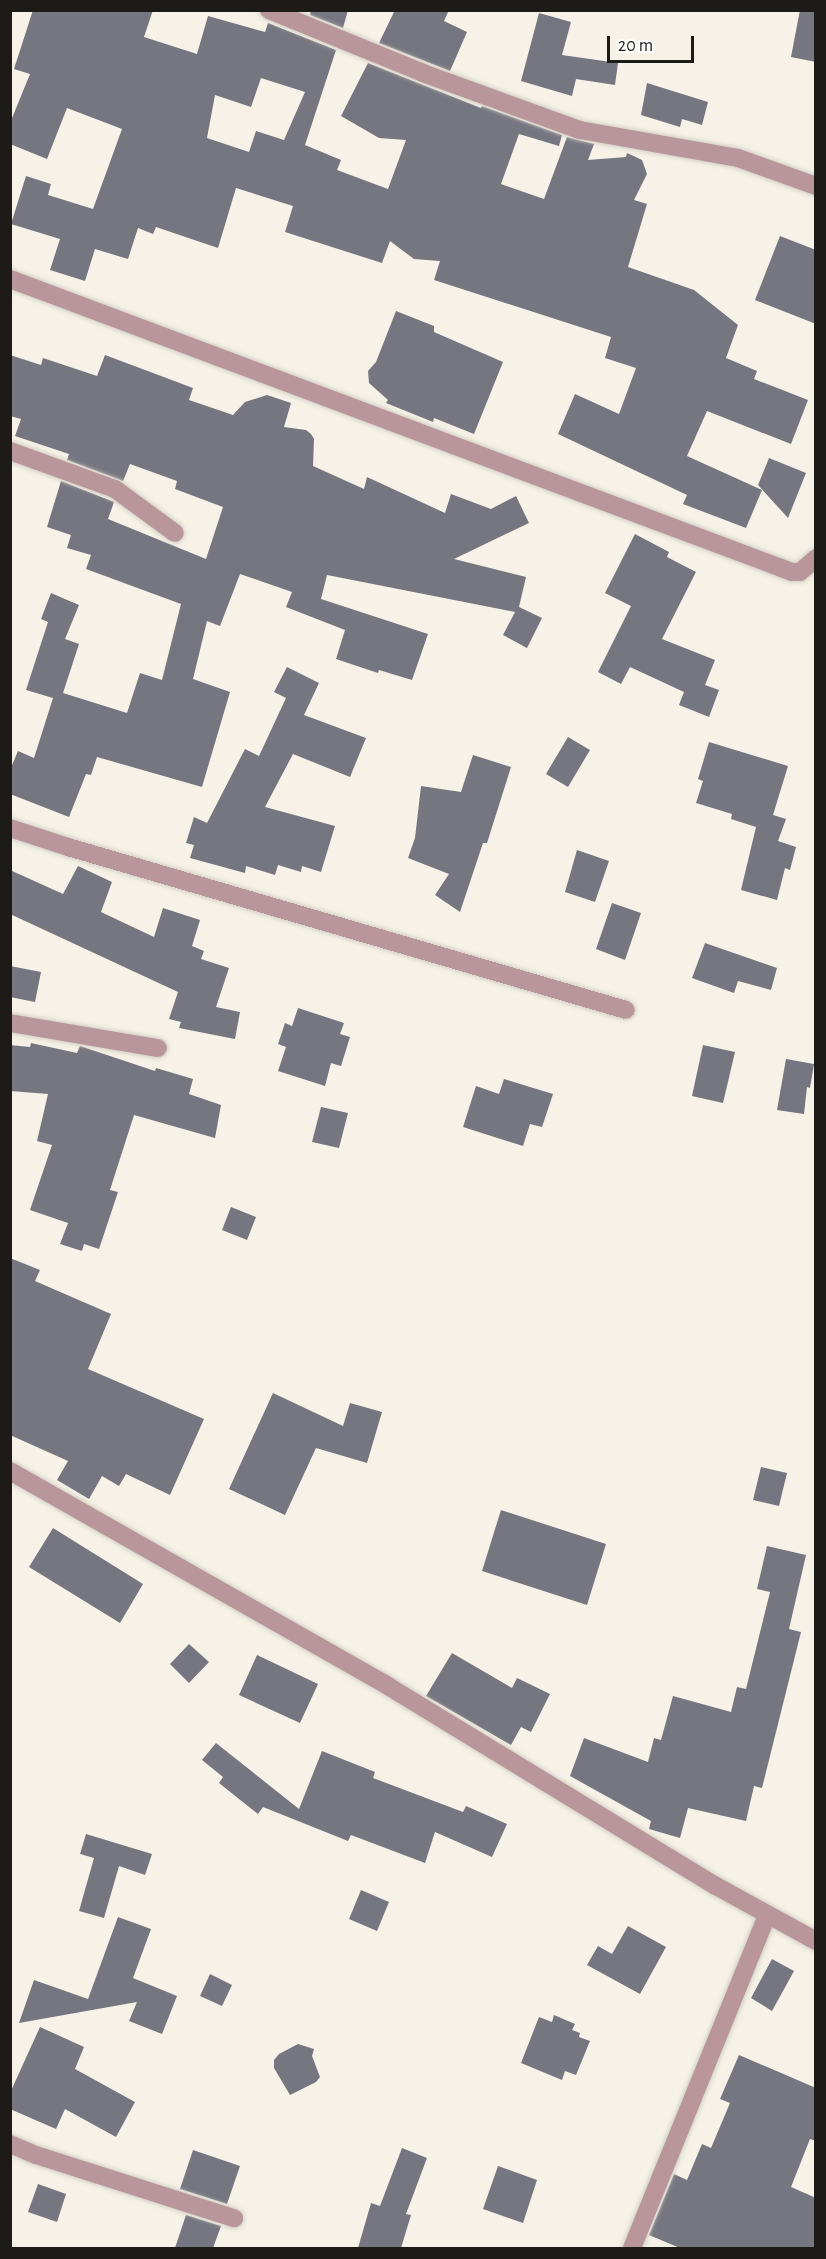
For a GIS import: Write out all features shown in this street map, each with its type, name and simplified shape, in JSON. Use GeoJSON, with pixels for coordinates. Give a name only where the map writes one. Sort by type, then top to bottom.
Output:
{"type":"FeatureCollection","features":[{"type":"Feature","properties":{"kind":"street"},"geometry":{"type":"LineString","coordinates":[[269,10],[423,73],[580,130],[738,158],[816,186]]}},
{"type":"Feature","properties":{"kind":"street"},"geometry":{"type":"LineString","coordinates":[[10,279],[792,572],[800,572],[816,558]]}},
{"type":"Feature","properties":{"kind":"street"},"geometry":{"type":"LineString","coordinates":[[10,451],[115,489],[175,533]]}},
{"type":"Feature","properties":{"kind":"street"},"geometry":{"type":"LineString","coordinates":[[10,828],[626,1010]]}},
{"type":"Feature","properties":{"kind":"street"},"geometry":{"type":"LineString","coordinates":[[10,1023],[158,1048]]}},
{"type":"Feature","properties":{"kind":"street"},"geometry":{"type":"LineString","coordinates":[[10,1471],[388,1686],[767,1916],[816,1941]]}},
{"type":"Feature","properties":{"kind":"street"},"geometry":{"type":"LineString","coordinates":[[632,2248],[767,1916]]}},
{"type":"Feature","properties":{"kind":"street"},"geometry":{"type":"LineString","coordinates":[[10,2144],[36,2156],[234,2218]]}},
{"type":"Feature","properties":{"kind":"building"},"geometry":{"type":"Polygon","coordinates":[[[33,10],[153,10],[144,37],[197,54],[208,16],[265,32],[268,23],[336,50],[305,145],[341,160],[337,170],[388,189],[406,140],[379,138],[341,116],[368,63],[481,108],[482,106],[562,135],[559,146],[519,134],[501,184],[544,199],[567,137],[594,144],[588,160],[626,157],[627,153],[642,160],[647,174],[634,200],[647,204],[628,267],[694,290],[738,325],[726,358],[757,371],[754,379],[808,400],[791,444],[707,411],[687,456],[762,490],[746,528],[683,504],[687,495],[558,434],[575,394],[619,414],[636,368],[605,358],[611,337],[434,280],[440,261],[414,259],[390,241],[382,263],[285,232],[293,206],[236,188],[218,248],[156,227],[153,234],[138,228],[128,259],[95,249],[85,281],[50,270],[60,239],[11,224],[26,176],[51,184],[48,195],[93,209],[122,129],[67,108],[47,159],[10,144],[10,123],[30,74],[14,69],[33,10]],[[261,78],[251,107],[215,95],[207,138],[249,152],[256,131],[284,140],[305,92],[261,78]]]}},
{"type":"Feature","properties":{"kind":"building"},"geometry":{"type":"Polygon","coordinates":[[[311,10],[348,10],[343,28],[310,15],[311,10]]]}},
{"type":"Feature","properties":{"kind":"building"},"geometry":{"type":"Polygon","coordinates":[[[395,10],[449,10],[444,21],[467,32],[450,71],[379,43],[395,10]]]}},
{"type":"Feature","properties":{"kind":"building"},"geometry":{"type":"Polygon","coordinates":[[[800,10],[816,10],[816,62],[791,57],[800,10]]]}},
{"type":"Feature","properties":{"kind":"building"},"geometry":{"type":"Polygon","coordinates":[[[539,13],[571,22],[562,55],[618,63],[615,85],[576,79],[572,96],[521,81],[539,13]]]}},
{"type":"Feature","properties":{"kind":"building"},"geometry":{"type":"Polygon","coordinates":[[[647,83],[708,102],[702,125],[682,119],[680,127],[641,115],[647,83]]]}},
{"type":"Feature","properties":{"kind":"building"},"geometry":{"type":"Polygon","coordinates":[[[780,236],[816,250],[816,324],[755,300],[780,236]]]}},
{"type":"Feature","properties":{"kind":"building"},"geometry":{"type":"Polygon","coordinates":[[[396,311],[434,326],[434,332],[503,362],[474,434],[434,418],[433,422],[386,403],[388,400],[369,383],[368,371],[376,362],[396,311]]]}},
{"type":"Feature","properties":{"kind":"building"},"geometry":{"type":"Polygon","coordinates":[[[10,355],[41,365],[43,358],[97,376],[105,355],[193,388],[189,400],[233,415],[245,402],[267,395],[291,403],[284,427],[306,430],[311,434],[314,439],[313,466],[364,489],[367,477],[445,513],[451,494],[491,509],[516,496],[529,523],[454,559],[526,577],[519,607],[542,618],[527,648],[503,635],[515,612],[327,575],[321,599],[428,634],[412,680],[379,670],[378,673],[336,659],[345,630],[286,607],[292,592],[240,574],[220,626],[207,621],[193,679],[230,692],[202,787],[97,757],[91,775],[86,774],[69,817],[10,794],[10,770],[18,751],[34,758],[53,698],[26,690],[48,622],[41,619],[51,593],[79,605],[65,639],[79,644],[63,693],[127,713],[140,673],[162,680],[181,604],[86,569],[91,555],[67,548],[71,535],[47,527],[61,481],[114,502],[108,519],[206,559],[223,507],[175,489],[177,481],[130,464],[123,481],[67,460],[69,454],[15,436],[21,419],[10,416],[10,355]]]}},
{"type":"Feature","properties":{"kind":"building"},"geometry":{"type":"Polygon","coordinates":[[[769,458],[806,473],[788,518],[758,485],[769,458]]]}},
{"type":"Feature","properties":{"kind":"building"},"geometry":{"type":"Polygon","coordinates":[[[635,534],[669,552],[667,557],[696,572],[662,639],[715,660],[705,685],[719,690],[709,717],[679,705],[684,692],[630,667],[621,684],[598,672],[631,606],[605,593],[635,534]]]}},
{"type":"Feature","properties":{"kind":"building"},"geometry":{"type":"Polygon","coordinates":[[[287,667],[319,683],[304,715],[366,738],[350,777],[293,754],[265,807],[335,826],[321,872],[302,866],[301,872],[278,865],[275,875],[246,866],[245,873],[190,858],[194,845],[186,843],[194,817],[207,823],[245,749],[259,756],[286,698],[274,692],[287,667]]]}},
{"type":"Feature","properties":{"kind":"building"},"geometry":{"type":"Polygon","coordinates":[[[568,737],[590,750],[568,787],[546,774],[568,737]]]}},
{"type":"Feature","properties":{"kind":"building"},"geometry":{"type":"Polygon","coordinates":[[[709,742],[788,766],[773,815],[786,819],[778,841],[796,847],[790,870],[785,868],[777,900],[741,890],[756,827],[731,819],[732,814],[696,803],[703,781],[698,779],[709,742]]]}},
{"type":"Feature","properties":{"kind":"building"},"geometry":{"type":"Polygon","coordinates":[[[473,755],[511,767],[487,843],[483,843],[460,912],[435,895],[449,874],[408,858],[415,838],[421,786],[461,792],[473,755]]]}},
{"type":"Feature","properties":{"kind":"building"},"geometry":{"type":"Polygon","coordinates":[[[577,850],[609,861],[595,902],[565,892],[577,850]]]}},
{"type":"Feature","properties":{"kind":"building"},"geometry":{"type":"Polygon","coordinates":[[[78,866],[112,882],[101,912],[154,937],[163,908],[200,920],[192,946],[204,951],[201,959],[229,968],[216,1007],[240,1012],[235,1039],[179,1028],[181,1022],[169,1019],[178,992],[10,914],[10,870],[63,894],[78,866]]]}},
{"type":"Feature","properties":{"kind":"building"},"geometry":{"type":"Polygon","coordinates":[[[612,903],[641,913],[625,960],[596,949],[612,903]]]}},
{"type":"Feature","properties":{"kind":"building"},"geometry":{"type":"Polygon","coordinates":[[[705,943],[777,968],[771,990],[738,981],[734,993],[692,978],[705,943]]]}},
{"type":"Feature","properties":{"kind":"building"},"geometry":{"type":"Polygon","coordinates":[[[10,966],[41,972],[35,1002],[10,997],[10,966]]]}},
{"type":"Feature","properties":{"kind":"building"},"geometry":{"type":"Polygon","coordinates":[[[298,1008],[344,1023],[340,1034],[350,1037],[341,1066],[331,1063],[325,1086],[278,1071],[286,1047],[278,1044],[285,1023],[292,1026],[298,1008]]]}},
{"type":"Feature","properties":{"kind":"building"},"geometry":{"type":"Polygon","coordinates":[[[31,1043],[77,1053],[80,1046],[155,1071],[156,1068],[193,1079],[189,1094],[221,1105],[215,1138],[134,1115],[110,1190],[118,1192],[99,1249],[84,1244],[82,1251],[60,1244],[68,1223],[30,1210],[52,1145],[37,1141],[48,1094],[10,1091],[10,1045],[30,1047],[31,1043]]]}},
{"type":"Feature","properties":{"kind":"building"},"geometry":{"type":"Polygon","coordinates":[[[703,1045],[735,1052],[723,1103],[692,1096],[703,1045]]]}},
{"type":"Feature","properties":{"kind":"building"},"geometry":{"type":"Polygon","coordinates":[[[786,1059],[814,1064],[810,1088],[807,1087],[804,1114],[777,1110],[786,1059]]]}},
{"type":"Feature","properties":{"kind":"building"},"geometry":{"type":"Polygon","coordinates":[[[504,1079],[553,1094],[542,1127],[530,1124],[523,1146],[463,1127],[476,1086],[499,1094],[504,1079]]]}},
{"type":"Feature","properties":{"kind":"building"},"geometry":{"type":"Polygon","coordinates":[[[321,1107],[348,1113],[339,1148],[312,1142],[321,1107]]]}},
{"type":"Feature","properties":{"kind":"building"},"geometry":{"type":"Polygon","coordinates":[[[231,1207],[256,1217],[247,1240],[222,1230],[231,1207]]]}},
{"type":"Feature","properties":{"kind":"building"},"geometry":{"type":"Polygon","coordinates":[[[10,1258],[40,1270],[35,1281],[111,1314],[88,1369],[204,1419],[170,1495],[126,1474],[119,1486],[102,1476],[89,1499],[57,1480],[68,1461],[10,1435],[10,1258]]]}},
{"type":"Feature","properties":{"kind":"building"},"geometry":{"type":"Polygon","coordinates":[[[273,1393],[343,1426],[350,1403],[382,1412],[367,1463],[316,1448],[285,1515],[229,1489],[273,1393]]]}},
{"type":"Feature","properties":{"kind":"building"},"geometry":{"type":"Polygon","coordinates":[[[761,1467],[787,1473],[779,1506],[753,1500],[761,1467]]]}},
{"type":"Feature","properties":{"kind":"building"},"geometry":{"type":"Polygon","coordinates":[[[501,1510],[606,1544],[587,1605],[482,1571],[501,1510]]]}},
{"type":"Feature","properties":{"kind":"building"},"geometry":{"type":"Polygon","coordinates":[[[53,1528],[143,1584],[120,1623],[29,1567],[53,1528]]]}},
{"type":"Feature","properties":{"kind":"building"},"geometry":{"type":"Polygon","coordinates":[[[767,1546],[806,1555],[789,1629],[801,1632],[762,1788],[754,1786],[746,1821],[688,1808],[680,1838],[649,1829],[651,1821],[570,1776],[584,1738],[648,1762],[654,1738],[661,1740],[673,1696],[731,1712],[737,1687],[746,1689],[770,1592],[757,1589],[767,1546]]]}},
{"type":"Feature","properties":{"kind":"building"},"geometry":{"type":"Polygon","coordinates":[[[189,1644],[209,1662],[189,1683],[170,1664],[189,1644]]]}},
{"type":"Feature","properties":{"kind":"building"},"geometry":{"type":"Polygon","coordinates":[[[452,1653],[512,1688],[517,1678],[550,1694],[531,1732],[521,1727],[511,1745],[426,1696],[452,1653]]]}},
{"type":"Feature","properties":{"kind":"building"},"geometry":{"type":"Polygon","coordinates":[[[257,1655],[318,1684],[300,1723],[239,1695],[257,1655]]]}},
{"type":"Feature","properties":{"kind":"building"},"geometry":{"type":"Polygon","coordinates":[[[216,1743],[299,1809],[322,1751],[375,1772],[373,1778],[463,1812],[466,1806],[507,1824],[492,1857],[435,1832],[425,1863],[351,1835],[348,1841],[263,1807],[258,1814],[219,1783],[223,1777],[202,1760],[216,1743]]]}},
{"type":"Feature","properties":{"kind":"building"},"geometry":{"type":"Polygon","coordinates":[[[86,1834],[152,1854],[145,1875],[119,1866],[104,1918],[79,1911],[94,1858],[80,1854],[86,1834]]]}},
{"type":"Feature","properties":{"kind":"building"},"geometry":{"type":"Polygon","coordinates":[[[361,1890],[389,1902],[377,1931],[349,1919],[361,1890]]]}},
{"type":"Feature","properties":{"kind":"building"},"geometry":{"type":"Polygon","coordinates":[[[118,1917],[151,1929],[133,1978],[177,1996],[162,2034],[129,2021],[137,2002],[19,2023],[34,1980],[88,1999],[118,1917]]]}},
{"type":"Feature","properties":{"kind":"building"},"geometry":{"type":"Polygon","coordinates":[[[628,1926],[666,1947],[640,1994],[587,1965],[598,1946],[612,1954],[628,1926]]]}},
{"type":"Feature","properties":{"kind":"building"},"geometry":{"type":"Polygon","coordinates":[[[772,1959],[794,1971],[772,2011],[751,1998],[772,1959]]]}},
{"type":"Feature","properties":{"kind":"building"},"geometry":{"type":"Polygon","coordinates":[[[210,1974],[232,1985],[222,2006],[200,1996],[210,1974]]]}},
{"type":"Feature","properties":{"kind":"building"},"geometry":{"type":"Polygon","coordinates":[[[554,2015],[575,2024],[572,2030],[580,2033],[579,2037],[590,2041],[576,2075],[565,2071],[562,2080],[521,2063],[539,2017],[552,2022],[554,2015]]]}},
{"type":"Feature","properties":{"kind":"building"},"geometry":{"type":"Polygon","coordinates":[[[40,2027],[84,2047],[75,2069],[135,2102],[116,2137],[65,2109],[56,2129],[10,2109],[10,2093],[40,2027]]]}},
{"type":"Feature","properties":{"kind":"building"},"geometry":{"type":"Polygon","coordinates":[[[298,2044],[314,2049],[312,2056],[320,2077],[316,2082],[290,2095],[274,2068],[274,2060],[279,2054],[298,2044]]]}},
{"type":"Feature","properties":{"kind":"building"},"geometry":{"type":"Polygon","coordinates":[[[739,2055],[816,2088],[816,2141],[810,2139],[791,2187],[816,2198],[816,2248],[680,2248],[649,2235],[674,2174],[687,2180],[702,2144],[711,2148],[730,2103],[720,2099],[739,2055]]]}},
{"type":"Feature","properties":{"kind":"building"},"geometry":{"type":"Polygon","coordinates":[[[402,2148],[427,2158],[406,2214],[411,2215],[401,2248],[358,2248],[371,2203],[380,2206],[402,2148]]]}},
{"type":"Feature","properties":{"kind":"building"},"geometry":{"type":"Polygon","coordinates":[[[193,2150],[240,2166],[227,2204],[180,2189],[193,2150]]]}},
{"type":"Feature","properties":{"kind":"building"},"geometry":{"type":"Polygon","coordinates":[[[498,2166],[537,2180],[523,2223],[483,2209],[498,2166]]]}},
{"type":"Feature","properties":{"kind":"building"},"geometry":{"type":"Polygon","coordinates":[[[38,2184],[66,2194],[57,2222],[28,2212],[38,2184]]]}},
{"type":"Feature","properties":{"kind":"building"},"geometry":{"type":"Polygon","coordinates":[[[186,2215],[221,2226],[213,2248],[175,2248],[186,2215]]]}}]}
